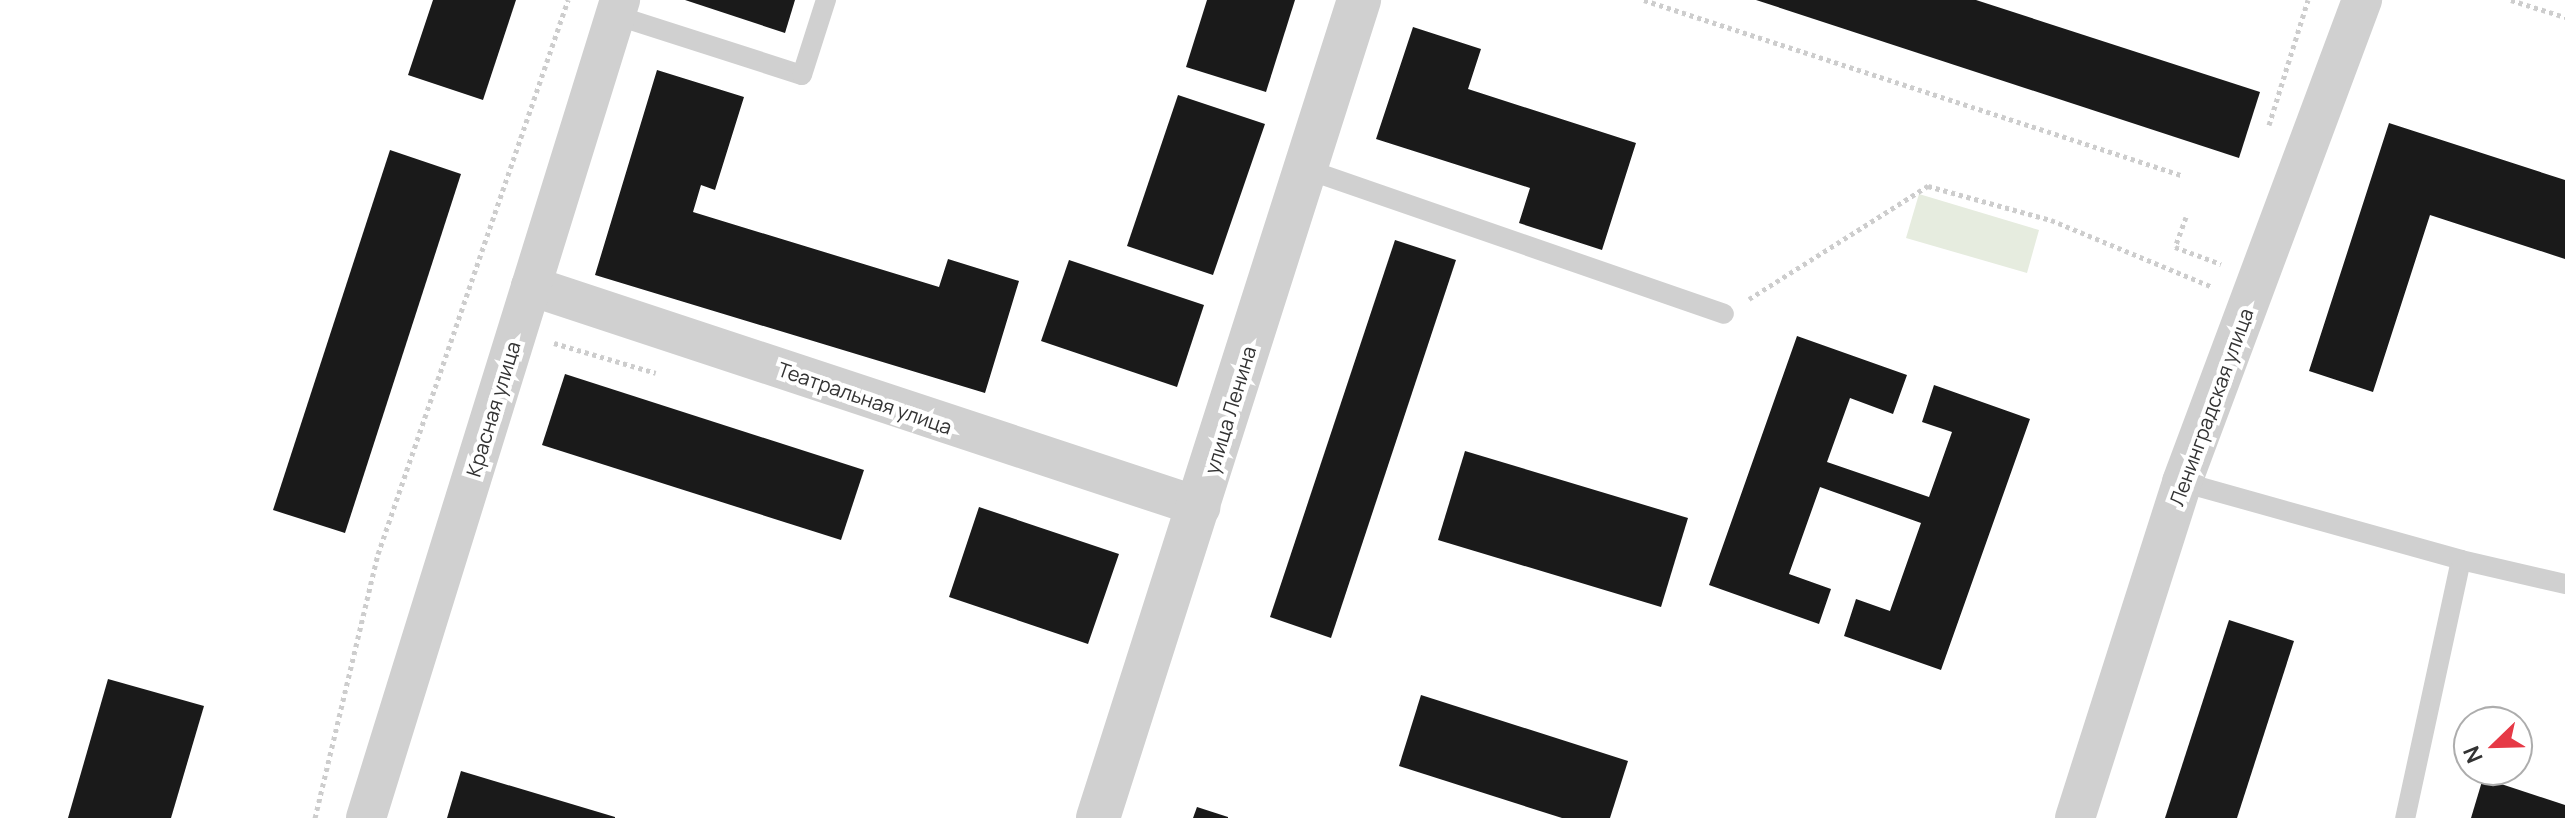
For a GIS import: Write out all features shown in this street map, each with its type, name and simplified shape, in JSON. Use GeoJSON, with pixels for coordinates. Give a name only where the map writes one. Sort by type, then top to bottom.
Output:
{"type":"FeatureCollection","features":[{"type":"Feature","properties":{"kind":"street","name":"улица Ленина"},"geometry":{"type":"LineString","coordinates":[[1098,818],[1200,507],[1359,0]]}},
{"type":"Feature","properties":{"kind":"street","name":"Ленинградская улица"},"geometry":{"type":"LineString","coordinates":[[2075,818],[2182,482],[2362,0]]}},
{"type":"Feature","properties":{"kind":"street","name":"Красная улица"},"geometry":{"type":"LineString","coordinates":[[366,818],[618,8]]}},
{"type":"Feature","properties":{"kind":"street","name":"Театральная улица"},"geometry":{"type":"LineString","coordinates":[[531,286],[1200,507]]}},
{"type":"Feature","properties":{"kind":"lane"},"geometry":{"type":"LineString","coordinates":[[618,8],[802,75],[826,0]]}},
{"type":"Feature","properties":{"kind":"lane"},"geometry":{"type":"LineString","coordinates":[[1326,176],[1724,314]]}},
{"type":"Feature","properties":{"kind":"lane"},"geometry":{"type":"LineString","coordinates":[[2182,482],[2461,560],[2565,584]]}},
{"type":"Feature","properties":{"kind":"lane"},"geometry":{"type":"LineString","coordinates":[[2405,818],[2461,560]]}},
{"type":"Feature","properties":{"kind":"path"},"geometry":{"type":"LineString","coordinates":[[315,818],[378,554],[568,0]]}},
{"type":"Feature","properties":{"kind":"path"},"geometry":{"type":"LineString","coordinates":[[1644,0],[2181,175]]}},
{"type":"Feature","properties":{"kind":"path"},"geometry":{"type":"LineString","coordinates":[[2267,133],[2308,0]]}},
{"type":"Feature","properties":{"kind":"path"},"geometry":{"type":"LineString","coordinates":[[2511,0],[2565,17]]}},
{"type":"Feature","properties":{"kind":"path"},"geometry":{"type":"LineString","coordinates":[[1724,314],[1928,186],[2051,220],[2218,290],[2230,251]]}},
{"type":"Feature","properties":{"kind":"path"},"geometry":{"type":"LineString","coordinates":[[2186,217],[2175,247],[2225,266]]}},
{"type":"Feature","properties":{"kind":"shaded area"},"geometry":{"type":"Polygon","coordinates":[[[1919,194],[2039,230],[2027,273],[1906,238],[1919,194]]]}},
{"type":"Feature","properties":{"kind":"building"},"geometry":{"type":"Polygon","coordinates":[[[433,0],[516,0],[483,100],[408,75],[433,0]]]}},
{"type":"Feature","properties":{"kind":"building"},"geometry":{"type":"Polygon","coordinates":[[[685,0],[795,0],[785,33],[685,0]]]}},
{"type":"Feature","properties":{"kind":"building"},"geometry":{"type":"Polygon","coordinates":[[[1207,0],[1295,0],[1266,92],[1186,67],[1207,0]]]}},
{"type":"Feature","properties":{"kind":"building"},"geometry":{"type":"Polygon","coordinates":[[[1756,0],[1976,0],[2260,92],[2239,158],[1756,0]]]}},
{"type":"Feature","properties":{"kind":"building"},"geometry":{"type":"Polygon","coordinates":[[[1413,27],[1481,49],[1468,89],[1636,143],[1602,250],[1519,223],[1530,188],[1376,139],[1413,27]]]}},
{"type":"Feature","properties":{"kind":"building"},"geometry":{"type":"Polygon","coordinates":[[[657,70],[744,97],[715,190],[701,185],[693,212],[939,287],[948,259],[1019,281],[985,393],[595,275],[657,70]]]}},
{"type":"Feature","properties":{"kind":"building"},"geometry":{"type":"Polygon","coordinates":[[[1178,95],[1265,124],[1213,275],[1127,246],[1178,95]]]}},
{"type":"Feature","properties":{"kind":"building"},"geometry":{"type":"Polygon","coordinates":[[[2389,123],[2565,180],[2565,259],[2430,215],[2373,392],[2309,371],[2389,123]]]}},
{"type":"Feature","properties":{"kind":"building"},"geometry":{"type":"Polygon","coordinates":[[[390,150],[461,174],[345,533],[273,510],[390,150]]]}},
{"type":"Feature","properties":{"kind":"building"},"geometry":{"type":"Polygon","coordinates":[[[1395,240],[1456,260],[1331,638],[1270,617],[1395,240]]]}},
{"type":"Feature","properties":{"kind":"building"},"geometry":{"type":"Polygon","coordinates":[[[1069,260],[1204,305],[1177,387],[1041,341],[1069,260]]]}},
{"type":"Feature","properties":{"kind":"building"},"geometry":{"type":"Polygon","coordinates":[[[1797,336],[1907,375],[1893,414],[1850,398],[1827,462],[1929,497],[1952,432],[1922,422],[1934,385],[2030,419],[1941,670],[1844,636],[1856,599],[1890,611],[1921,523],[1820,487],[1789,574],[1831,589],[1819,624],[1709,585],[1797,336]]]}},
{"type":"Feature","properties":{"kind":"building"},"geometry":{"type":"Polygon","coordinates":[[[565,374],[864,470],[841,540],[542,445],[565,374]]]}},
{"type":"Feature","properties":{"kind":"building"},"geometry":{"type":"Polygon","coordinates":[[[1465,451],[1688,518],[1661,607],[1438,540],[1465,451]]]}},
{"type":"Feature","properties":{"kind":"building"},"geometry":{"type":"Polygon","coordinates":[[[979,507],[1119,554],[1088,644],[949,597],[979,507]]]}},
{"type":"Feature","properties":{"kind":"building"},"geometry":{"type":"Polygon","coordinates":[[[2229,620],[2294,641],[2237,818],[2165,818],[2229,620]]]}},
{"type":"Feature","properties":{"kind":"building"},"geometry":{"type":"Polygon","coordinates":[[[108,679],[204,706],[171,818],[68,818],[108,679]]]}},
{"type":"Feature","properties":{"kind":"building"},"geometry":{"type":"Polygon","coordinates":[[[1421,695],[1628,761],[1610,818],[1562,818],[1399,766],[1421,695]]]}},
{"type":"Feature","properties":{"kind":"building"},"geometry":{"type":"Polygon","coordinates":[[[461,771],[615,817],[615,818],[447,818],[461,771]]]}},
{"type":"Feature","properties":{"kind":"building"},"geometry":{"type":"Polygon","coordinates":[[[2481,786],[2507,786],[2565,805],[2565,818],[2471,818],[2481,786]]]}},
{"type":"Feature","properties":{"kind":"building"},"geometry":{"type":"Polygon","coordinates":[[[1197,807],[1228,817],[1228,818],[1193,818],[1197,807]]]}}]}
